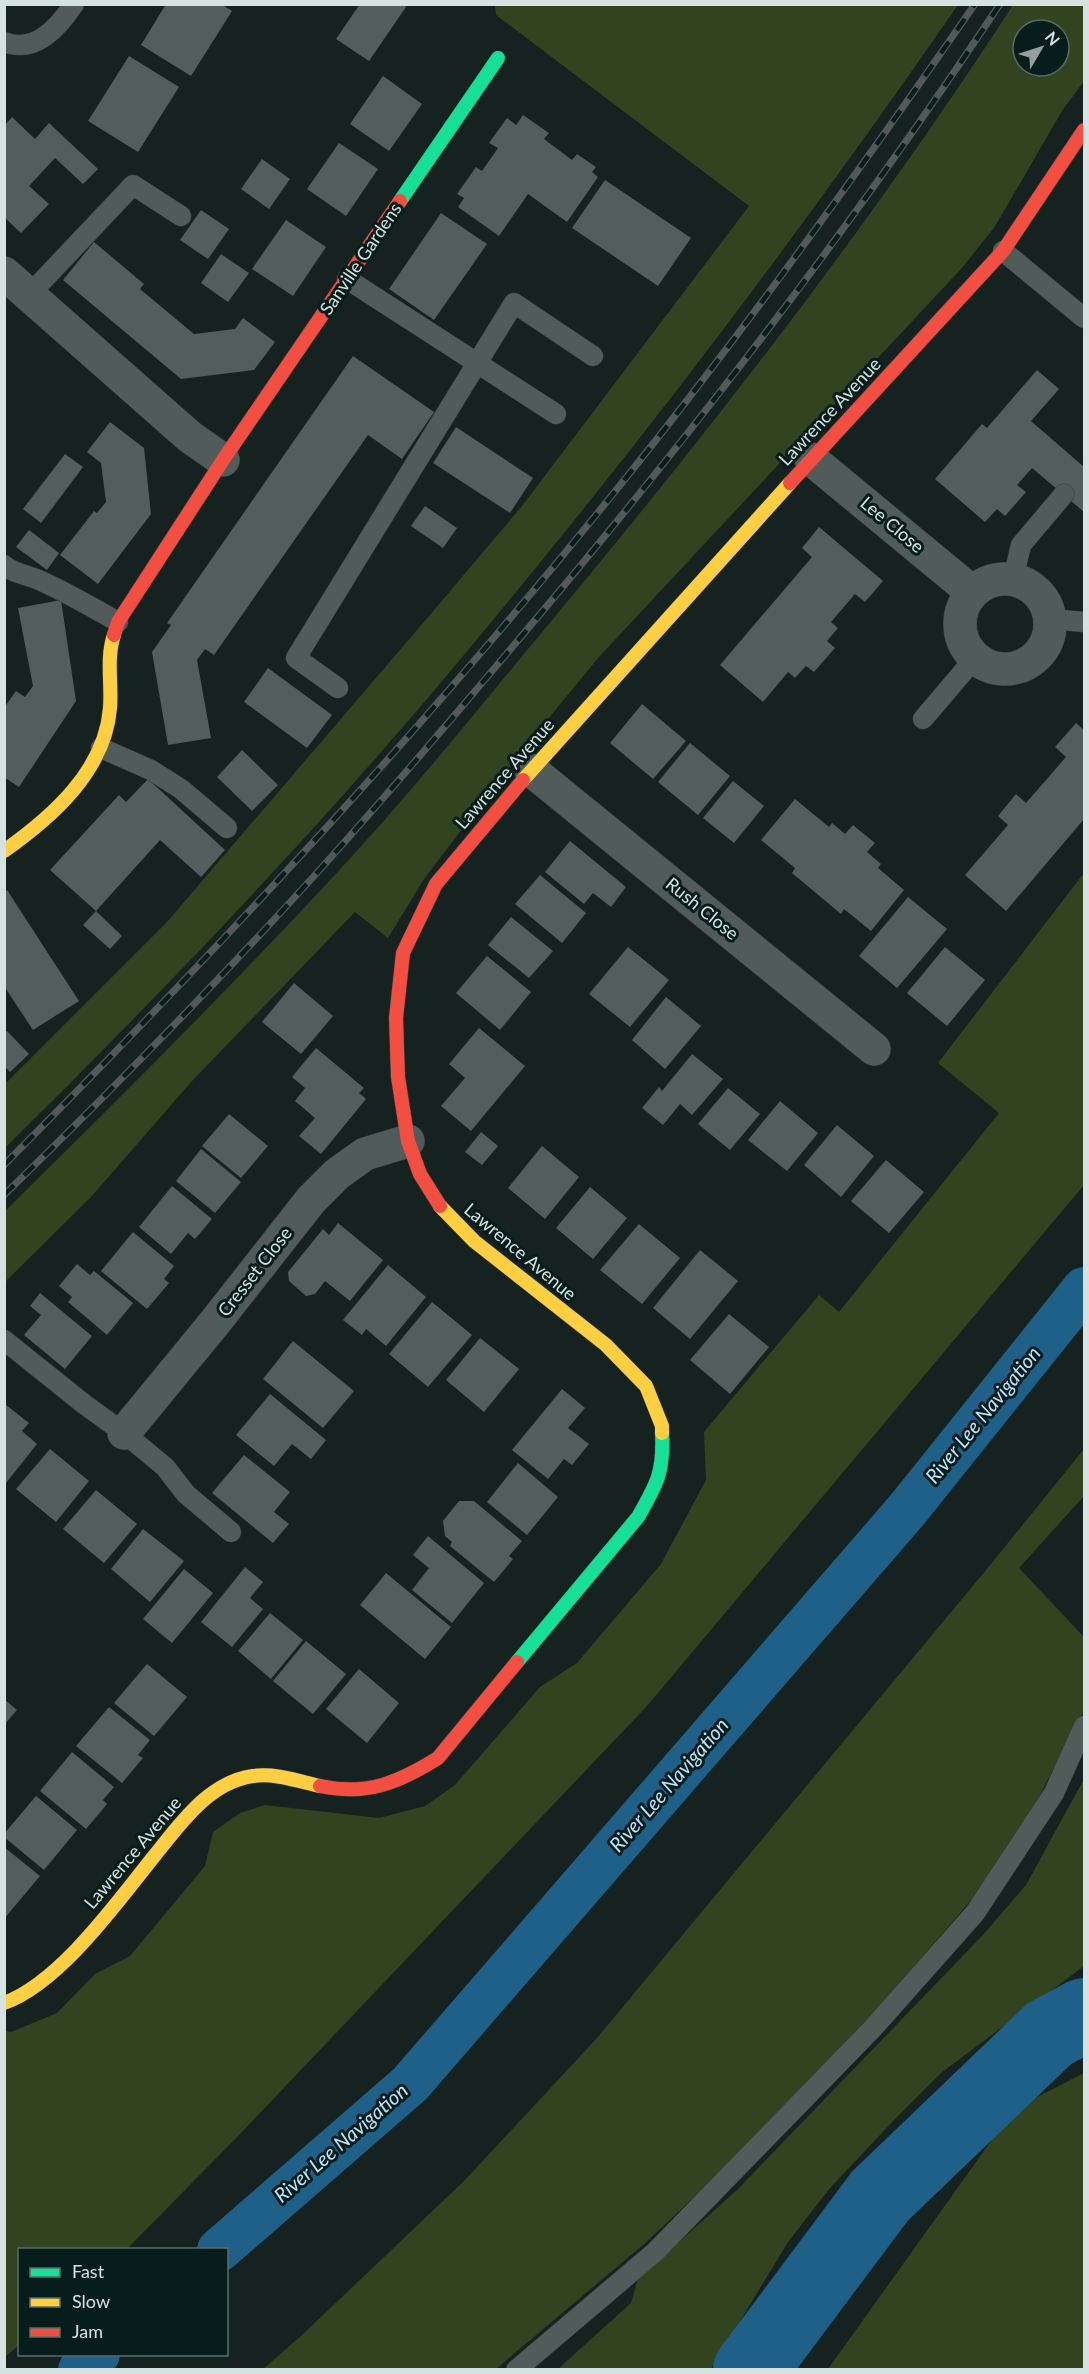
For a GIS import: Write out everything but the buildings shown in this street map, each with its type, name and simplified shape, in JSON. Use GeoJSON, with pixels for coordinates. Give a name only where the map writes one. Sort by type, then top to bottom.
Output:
{"type":"FeatureCollection","features":[{"type":"Feature","properties":{"kind":"street","name":"Sanville Gardens"},"geometry":{"type":"LineString","coordinates":[[4,851],[27,836],[68,797],[101,748],[110,716],[111,646],[118,622],[223,460],[498,58]]}},
{"type":"Feature","properties":{"kind":"street","name":"Lawrence Avenue"},"geometry":{"type":"LineString","coordinates":[[4,2003],[37,1987],[53,1974],[91,1932],[187,1816],[219,1789],[234,1781],[263,1775],[286,1776],[345,1790],[363,1790],[384,1786],[402,1779],[438,1758],[631,1526],[653,1491],[662,1468],[662,1426],[646,1386],[606,1345],[474,1241],[450,1218],[434,1198],[420,1173],[408,1142],[398,1077],[396,1018],[403,952],[436,884],[531,770],[811,459],[1003,251],[1084,130]]}},
{"type":"Feature","properties":{"kind":"street"},"geometry":{"type":"LineString","coordinates":[[4,273],[190,437],[223,460]]}},
{"type":"Feature","properties":{"kind":"street","name":"Lee Close"},"geometry":{"type":"LineString","coordinates":[[811,459],[972,592]]}},
{"type":"Feature","properties":{"kind":"street"},"geometry":{"type":"LineString","coordinates":[[998,579],[1012,579],[1027,584],[1038,592],[1046,605],[1050,619],[1049,633],[1044,647],[1025,664],[1012,668],[987,665],[975,657],[966,646],[961,633],[960,618],[964,604],[972,592],[998,579]]}},
{"type":"Feature","properties":{"kind":"street","name":"Rush Close"},"geometry":{"type":"LineString","coordinates":[[531,770],[874,1049]]}},
{"type":"Feature","properties":{"kind":"street","name":"Cresset Close"},"geometry":{"type":"LineString","coordinates":[[124,1432],[216,1321],[311,1200],[337,1174],[365,1154],[408,1142]]}},
{"type":"Feature","properties":{"kind":"lane"},"geometry":{"type":"LineString","coordinates":[[4,42],[17,47],[44,40],[74,4]]}},
{"type":"Feature","properties":{"kind":"lane"},"geometry":{"type":"LineString","coordinates":[[29,295],[133,185],[181,216]]}},
{"type":"Feature","properties":{"kind":"lane"},"geometry":{"type":"LineString","coordinates":[[1003,251],[1084,318]]}},
{"type":"Feature","properties":{"kind":"lane"},"geometry":{"type":"LineString","coordinates":[[346,279],[556,414]]}},
{"type":"Feature","properties":{"kind":"lane"},"geometry":{"type":"LineString","coordinates":[[338,688],[296,658],[514,303],[593,356]]}},
{"type":"Feature","properties":{"kind":"lane"},"geometry":{"type":"LineString","coordinates":[[1012,579],[1021,545],[1064,494]]}},
{"type":"Feature","properties":{"kind":"lane"},"geometry":{"type":"LineString","coordinates":[[4,565],[66,592],[118,622]]}},
{"type":"Feature","properties":{"kind":"lane"},"geometry":{"type":"LineString","coordinates":[[1050,619],[1084,622]]}},
{"type":"Feature","properties":{"kind":"lane"},"geometry":{"type":"LineString","coordinates":[[923,719],[975,657]]}},
{"type":"Feature","properties":{"kind":"lane"},"geometry":{"type":"LineString","coordinates":[[101,748],[151,770],[181,789],[227,828]]}},
{"type":"Feature","properties":{"kind":"lane"},"geometry":{"type":"LineString","coordinates":[[4,1340],[84,1404],[124,1432],[165,1467],[186,1494],[231,1532]]}},
{"type":"Feature","properties":{"kind":"lane"},"geometry":{"type":"LineString","coordinates":[[516,2370],[655,2252],[873,2028],[967,1922],[1054,1793],[1084,1726]]}},
{"type":"Feature","properties":{"kind":"green space"},"geometry":{"type":"Polygon","coordinates":[[[495,5],[958,5],[730,321],[611,475],[488,626],[314,828],[192,958],[5,1148],[5,1084],[167,922],[435,609],[522,506],[749,206],[496,15],[495,5]]]}},
{"type":"Feature","properties":{"kind":"green space"},"geometry":{"type":"Polygon","coordinates":[[[1013,5],[1084,5],[1084,81],[1062,111],[994,228],[961,269],[598,658],[516,758],[424,879],[388,938],[355,912],[192,1081],[91,1197],[5,1282],[5,1211],[252,963],[413,787],[605,556],[728,403],[846,247],[1013,5]]]}},
{"type":"Feature","properties":{"kind":"green space"},"geometry":{"type":"Polygon","coordinates":[[[1084,873],[1084,1185],[647,1706],[240,2134],[128,2248],[18,2248],[18,2346],[5,2357],[5,2031],[11,2032],[57,2013],[95,1974],[130,1956],[205,1866],[213,1832],[240,1813],[265,1805],[379,1818],[425,1806],[455,1785],[540,1687],[577,1663],[661,1564],[706,1480],[704,1432],[819,1295],[839,1312],[999,1113],[938,1063],[1084,873]]]}},
{"type":"Feature","properties":{"kind":"green space"},"geometry":{"type":"Polygon","coordinates":[[[1084,1449],[1084,1496],[1019,1568],[1084,1637],[1084,1711],[1009,1854],[873,2013],[708,2184],[644,2244],[496,2369],[262,2370],[464,2181],[597,2038],[1084,1449]]]}},
{"type":"Feature","properties":{"kind":"green space"},"geometry":{"type":"Polygon","coordinates":[[[1084,1779],[1084,1966],[941,2073],[830,2188],[788,2242],[711,2369],[533,2370],[558,2369],[631,2303],[638,2279],[738,2189],[982,1936],[1026,1885],[1084,1779]]]}},
{"type":"Feature","properties":{"kind":"green space"},"geometry":{"type":"Polygon","coordinates":[[[1084,2073],[1084,2369],[828,2369],[1014,2109],[1084,2073]]]}},
{"type":"Feature","properties":{"kind":"waterway","name":"River Lee Navigation"},"geometry":{"type":"LineString","coordinates":[[221,2248],[410,2084],[907,1510],[1084,1289]]}},
{"type":"Feature","properties":{"kind":"waterway"},"geometry":{"type":"LineString","coordinates":[[750,2370],[880,2196],[1049,2034],[1084,2015]]}},
{"type":"Feature","properties":{"kind":"waterway","name":"River Lee Navigation"},"geometry":{"type":"LineString","coordinates":[[80,2370],[96,2356]]}},
{"type":"Feature","properties":{"kind":"railway"},"geometry":{"type":"LineString","coordinates":[[4,1165],[260,900],[424,718],[583,531],[660,435],[781,276],[975,4]]}},
{"type":"Feature","properties":{"kind":"railway"},"geometry":{"type":"LineString","coordinates":[[4,1195],[162,1037],[315,875],[437,736],[574,573],[702,415],[825,254],[1000,4]]}},
{"type":"Feature","properties":{"kind":"traffic: fast"},"geometry":{"type":"LineString","coordinates":[[400,201],[498,58]]}},
{"type":"Feature","properties":{"kind":"traffic: fast"},"geometry":{"type":"LineString","coordinates":[[517,1662],[638,1517],[658,1477],[662,1458],[662,1433]]}},
{"type":"Feature","properties":{"kind":"traffic: slow"},"geometry":{"type":"LineString","coordinates":[[523,780],[790,483]]}},
{"type":"Feature","properties":{"kind":"traffic: slow"},"geometry":{"type":"LineString","coordinates":[[4,851],[57,807],[87,772],[98,752],[106,731],[110,708],[110,662],[114,635]]}},
{"type":"Feature","properties":{"kind":"traffic: slow"},"geometry":{"type":"LineString","coordinates":[[440,1206],[474,1241],[606,1345],[646,1386],[662,1426],[662,1433]]}},
{"type":"Feature","properties":{"kind":"traffic: slow"},"geometry":{"type":"LineString","coordinates":[[4,2003],[25,1993],[67,1960],[106,1917],[186,1818],[197,1806],[223,1786],[237,1780],[261,1775],[320,1786]]}},
{"type":"Feature","properties":{"kind":"traffic: jam"},"geometry":{"type":"LineString","coordinates":[[790,483],[1003,251],[1084,130]]}},
{"type":"Feature","properties":{"kind":"traffic: jam"},"geometry":{"type":"LineString","coordinates":[[114,635],[118,622],[223,460],[400,201]]}},
{"type":"Feature","properties":{"kind":"traffic: jam"},"geometry":{"type":"LineString","coordinates":[[440,1206],[420,1174],[408,1141],[398,1077],[396,1018],[403,953],[436,884],[523,780]]}},
{"type":"Feature","properties":{"kind":"traffic: jam"},"geometry":{"type":"LineString","coordinates":[[320,1786],[353,1789],[382,1785],[409,1774],[438,1758],[517,1662]]}}]}
